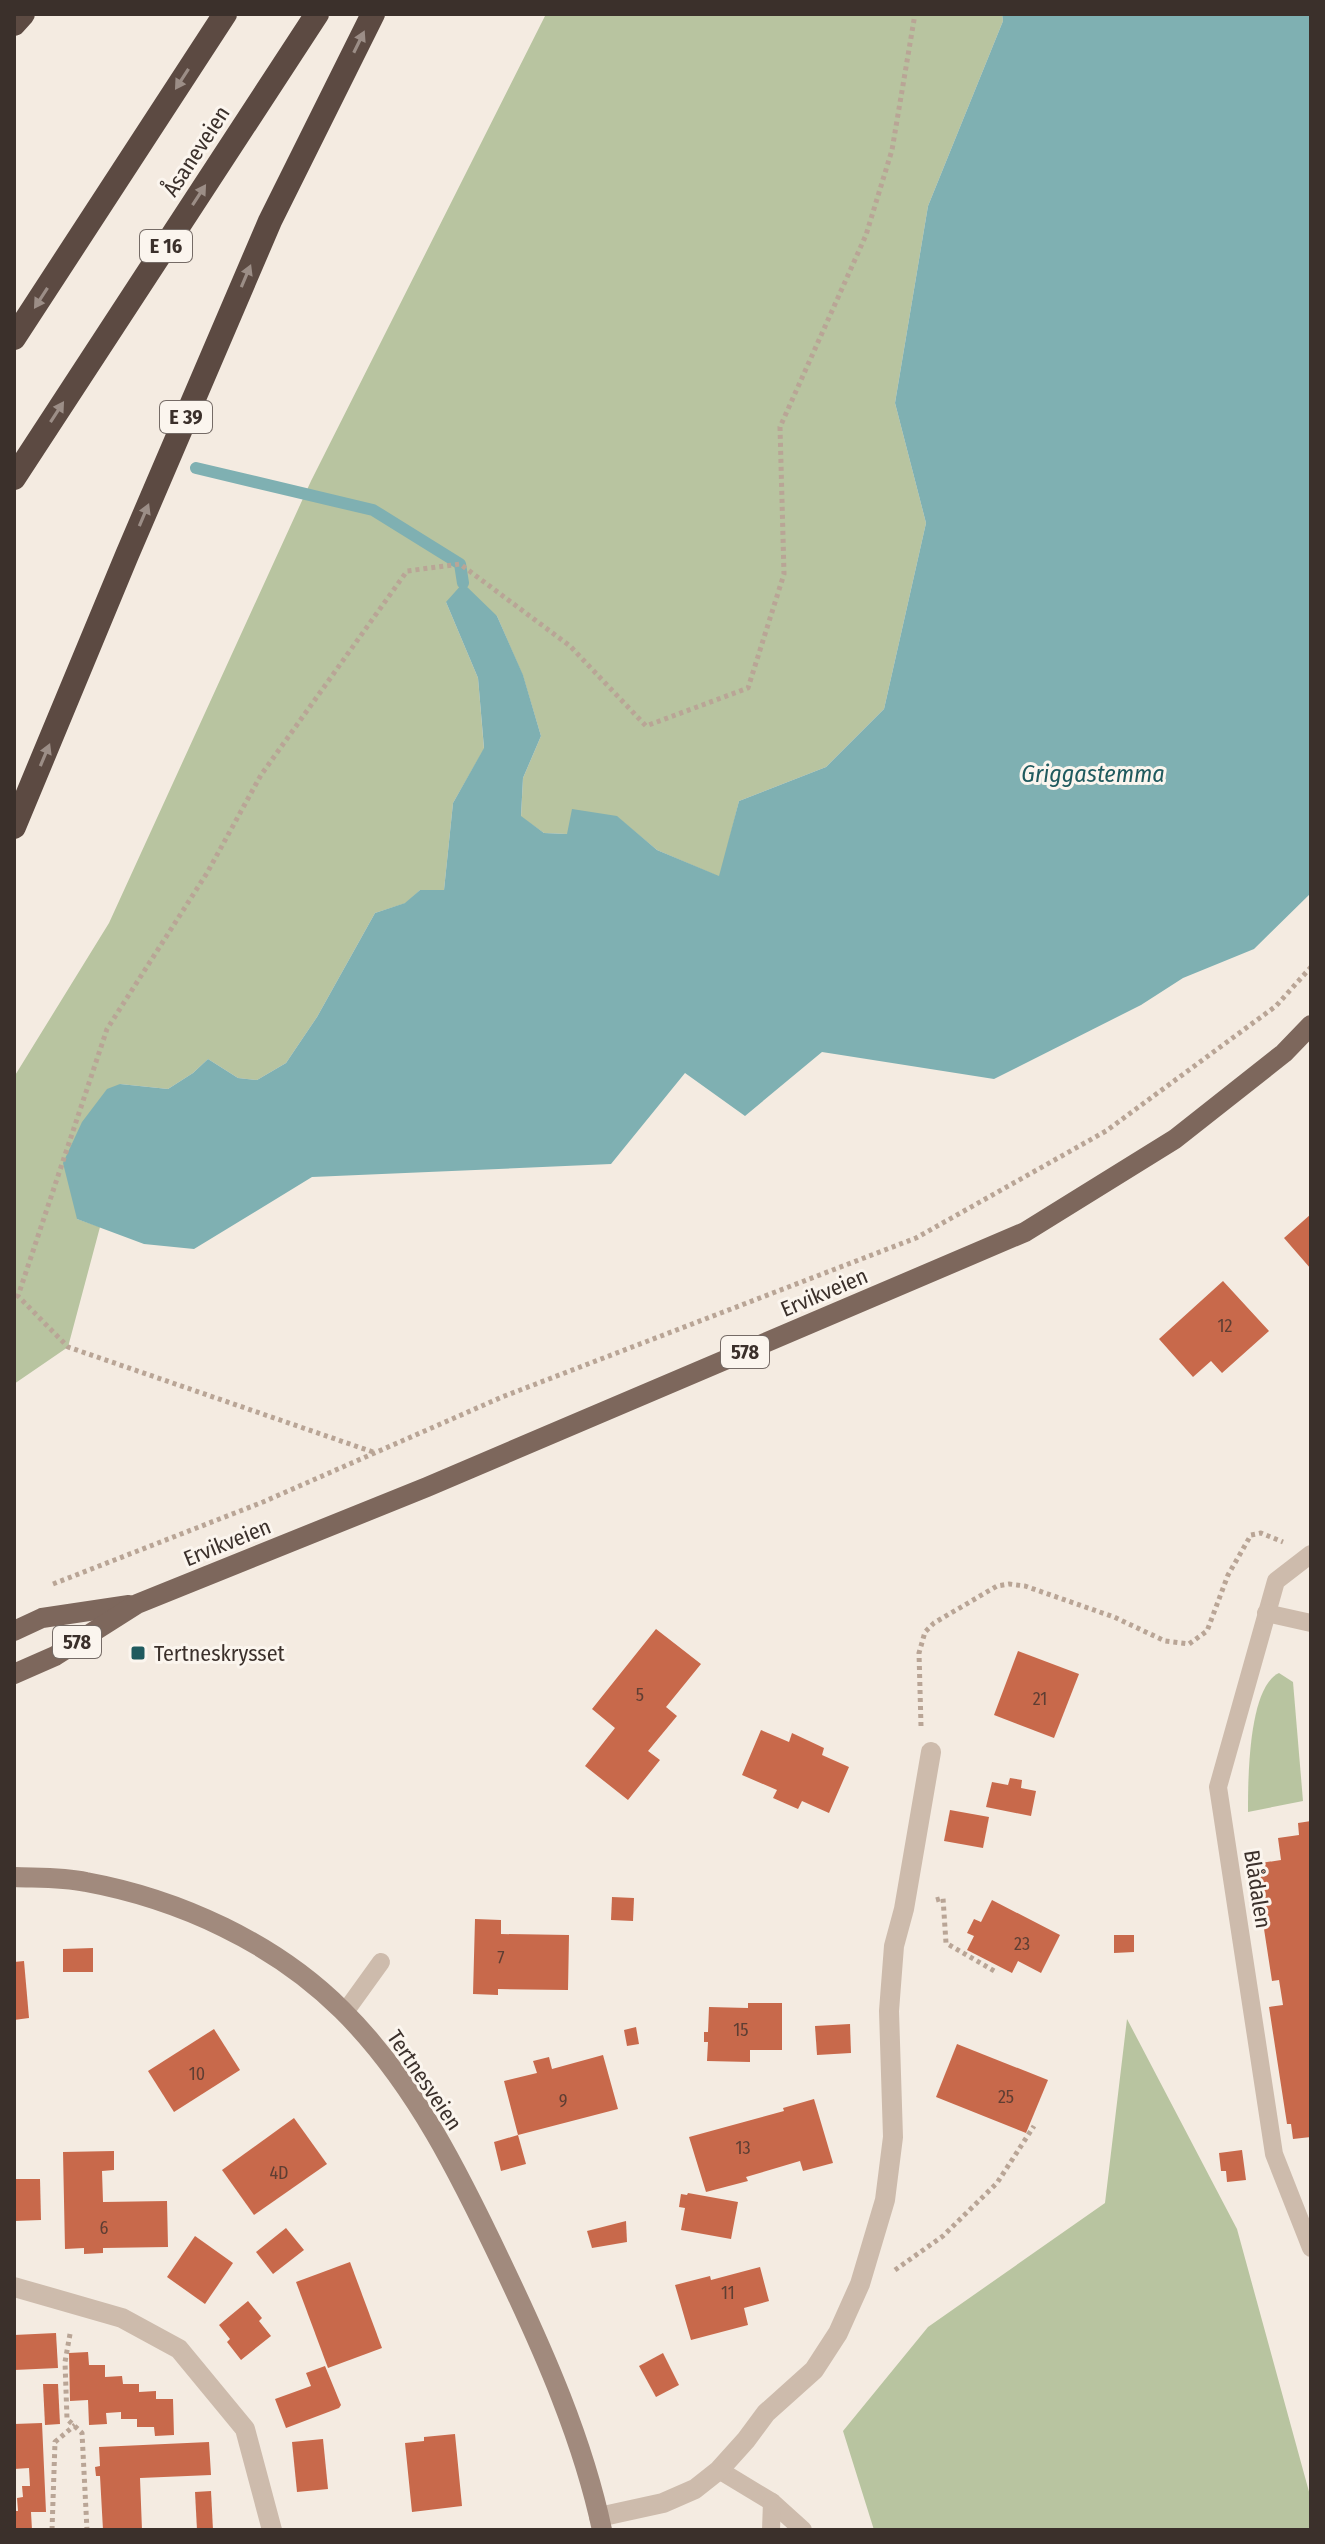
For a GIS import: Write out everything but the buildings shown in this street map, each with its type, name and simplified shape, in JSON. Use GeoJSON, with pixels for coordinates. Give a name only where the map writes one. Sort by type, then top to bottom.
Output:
{"type":"FeatureCollection","features":[{"type":"Feature","properties":{"kind":"highway"},"geometry":{"type":"LineString","coordinates":[[14,24],[23,14]]}},
{"type":"Feature","properties":{"kind":"highway"},"geometry":{"type":"LineString","coordinates":[[14,338],[225,14]]}},
{"type":"Feature","properties":{"kind":"highway","name":"Åsaneveien"},"geometry":{"type":"LineString","coordinates":[[14,478],[317,14]]}},
{"type":"Feature","properties":{"kind":"highway","name":"E 39"},"geometry":{"type":"LineString","coordinates":[[14,827],[270,221],[373,14]]}},
{"type":"Feature","properties":{"kind":"main road","name":"Ervikveien"},"geometry":{"type":"LineString","coordinates":[[14,1674],[55,1656],[137,1604],[427,1487],[1025,1232],[1175,1139],[1284,1053],[1311,1025]]}},
{"type":"Feature","properties":{"kind":"main road","name":"Ervikveien"},"geometry":{"type":"LineString","coordinates":[[14,1631],[42,1618],[137,1604]]}},
{"type":"Feature","properties":{"kind":"main road","name":"Tertnesveien"},"geometry":{"type":"LineString","coordinates":[[14,1877],[85,1882],[186,1911],[283,1960],[345,2012],[393,2069],[427,2121],[490,2238],[552,2377],[580,2451],[600,2524]]}},
{"type":"Feature","properties":{"kind":"street","name":"Tertnesveien"},"geometry":{"type":"LineString","coordinates":[[600,2524],[695,2489],[719,2470],[766,2413],[814,2370],[838,2333],[860,2284],[885,2200],[893,2137],[889,2011],[894,1946],[904,1909],[931,1752]]}},
{"type":"Feature","properties":{"kind":"street"},"geometry":{"type":"LineString","coordinates":[[14,2287],[122,2318],[179,2349],[245,2429],[272,2530]]}},
{"type":"Feature","properties":{"kind":"lane","name":"Blådalen"},"geometry":{"type":"LineString","coordinates":[[1309,1556],[1276,1581],[1218,1787],[1274,2154],[1311,2248]]}},
{"type":"Feature","properties":{"kind":"lane"},"geometry":{"type":"LineString","coordinates":[[1266,1613],[1311,1623]]}},
{"type":"Feature","properties":{"kind":"lane"},"geometry":{"type":"LineString","coordinates":[[345,2012],[381,1962]]}},
{"type":"Feature","properties":{"kind":"lane"},"geometry":{"type":"LineString","coordinates":[[719,2470],[772,2502],[803,2530]]}},
{"type":"Feature","properties":{"kind":"lane"},"geometry":{"type":"LineString","coordinates":[[771,2530],[772,2502]]}},
{"type":"Feature","properties":{"kind":"path"},"geometry":{"type":"LineString","coordinates":[[373,1452],[68,1347],[18,1296],[107,1029],[207,873],[261,775],[407,571],[460,564],[570,646],[646,726],[748,688],[784,574],[780,427],[866,235],[892,150],[915,14]]}},
{"type":"Feature","properties":{"kind":"path"},"geometry":{"type":"LineString","coordinates":[[41,1589],[263,1502],[502,1397],[916,1238],[1106,1131],[1276,1006],[1311,967]]}},
{"type":"Feature","properties":{"kind":"path"},"geometry":{"type":"LineString","coordinates":[[931,1752],[921,1730],[921,1641],[934,1623],[986,1590],[1009,1584],[1025,1586],[1114,1617],[1165,1641],[1189,1644],[1207,1631],[1228,1575],[1251,1535],[1261,1533],[1309,1556]]}},
{"type":"Feature","properties":{"kind":"path"},"geometry":{"type":"LineString","coordinates":[[904,1909],[943,1898],[946,1943],[996,1972]]}},
{"type":"Feature","properties":{"kind":"path"},"geometry":{"type":"LineString","coordinates":[[895,2270],[943,2236],[997,2183],[1034,2126]]}},
{"type":"Feature","properties":{"kind":"path"},"geometry":{"type":"LineString","coordinates":[[77,2305],[65,2362],[67,2419],[82,2433],[87,2530]]}},
{"type":"Feature","properties":{"kind":"path"},"geometry":{"type":"LineString","coordinates":[[52,2530],[55,2442],[75,2425]]}},
{"type":"Feature","properties":{"kind":"green space"},"geometry":{"type":"Polygon","coordinates":[[[546,14],[1002,14],[1003,21],[928,206],[895,403],[926,523],[884,709],[826,767],[739,801],[720,877],[657,850],[616,816],[567,834],[544,833],[521,817],[523,778],[541,736],[523,676],[497,616],[446,602],[478,678],[484,749],[453,803],[444,890],[420,890],[406,903],[375,913],[317,1017],[286,1063],[257,1080],[238,1078],[208,1059],[168,1089],[120,1084],[77,1219],[100,1227],[68,1347],[14,1384],[14,1077],[109,923],[311,481],[546,14]]]}},
{"type":"Feature","properties":{"kind":"green space"},"geometry":{"type":"Polygon","coordinates":[[[1279,1673],[1293,1682],[1303,1801],[1248,1812],[1250,1758],[1256,1715],[1261,1696],[1279,1673]]]}},
{"type":"Feature","properties":{"kind":"green space"},"geometry":{"type":"Polygon","coordinates":[[[1127,2019],[1237,2229],[1311,2499],[1311,2530],[874,2530],[843,2431],[928,2327],[1105,2203],[1127,2019]]]}},
{"type":"Feature","properties":{"kind":"water","name":"Griggastemma"},"geometry":{"type":"Polygon","coordinates":[[[1002,14],[1311,14],[1311,893],[1254,949],[1183,978],[1141,1005],[994,1079],[822,1052],[745,1116],[685,1073],[611,1164],[312,1177],[194,1249],[144,1244],[77,1219],[63,1163],[82,1122],[107,1089],[120,1084],[168,1089],[208,1059],[238,1078],[257,1080],[286,1063],[317,1017],[375,913],[405,903],[420,890],[444,890],[453,803],[484,748],[478,678],[446,602],[463,583],[497,616],[523,675],[541,736],[523,778],[521,816],[544,833],[567,834],[572,809],[617,816],[657,850],[719,876],[739,801],[826,767],[884,709],[926,523],[895,403],[928,206],[1003,21],[1002,14]]]}},
{"type":"Feature","properties":{"kind":"waterway"},"geometry":{"type":"LineString","coordinates":[[196,468],[373,510],[460,564],[463,583]]}},
{"type":"Feature","properties":{"kind":"place","name":"Tertneskrysset"},"geometry":{"type":"Point","coordinates":[138,1653]}}]}
